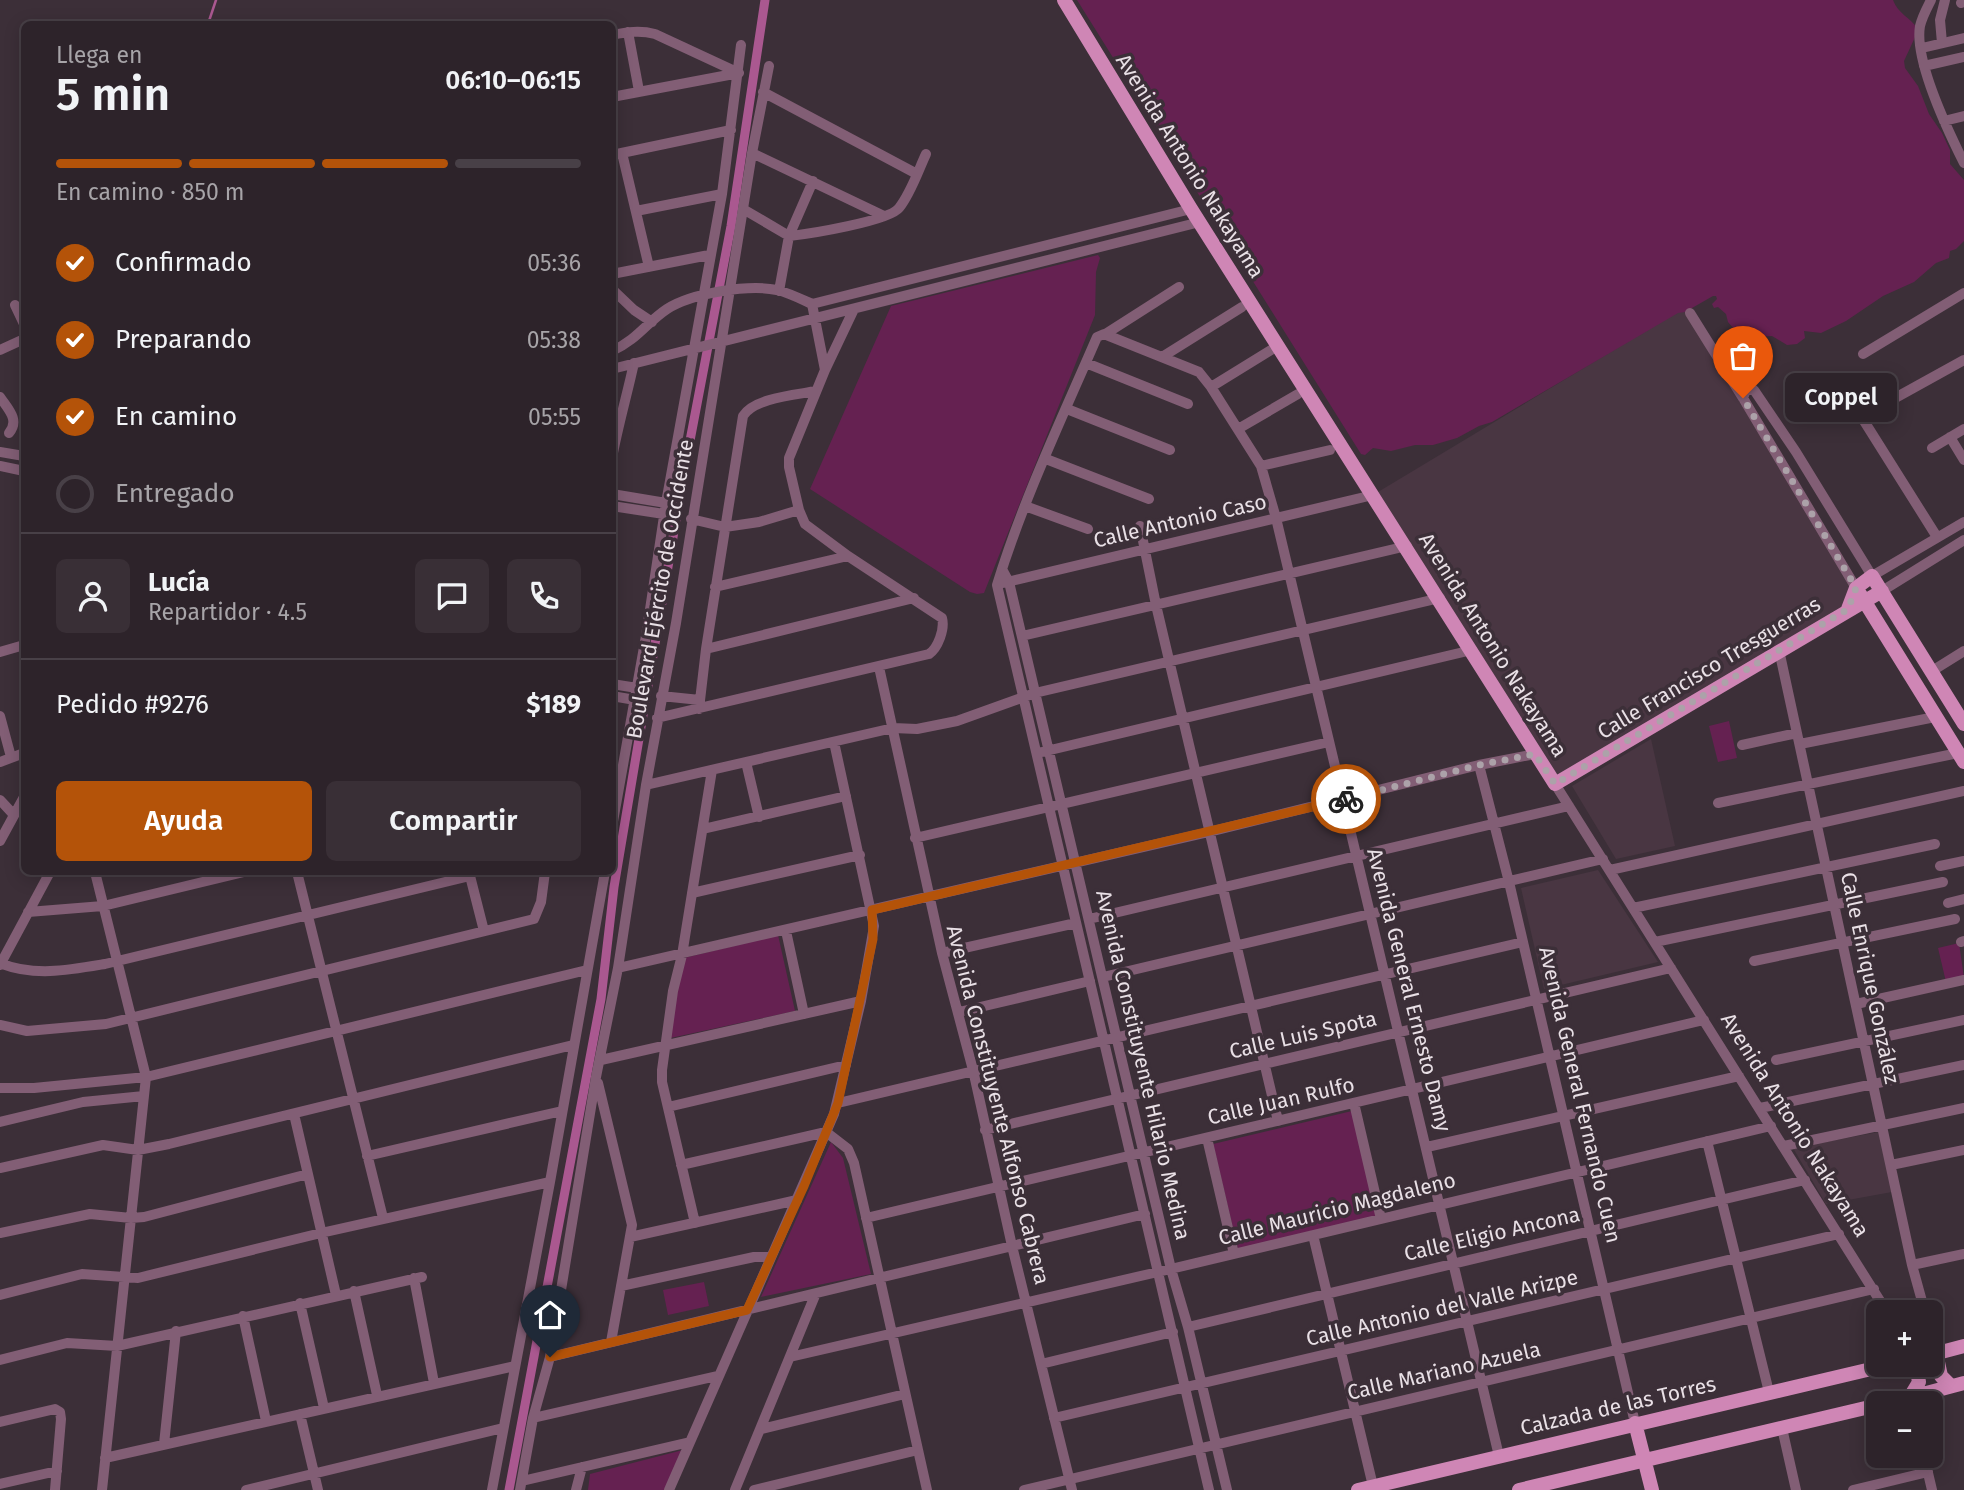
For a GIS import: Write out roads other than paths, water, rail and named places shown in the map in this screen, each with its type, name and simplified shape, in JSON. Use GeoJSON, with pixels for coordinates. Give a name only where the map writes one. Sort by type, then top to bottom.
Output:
{"type":"FeatureCollection","features":[{"type":"Feature","properties":{"kind":"main road","name":"Avenida Antonio Nakayama"},"geometry":{"type":"LineString","coordinates":[[1064,0],[1191,209],[1440,598],[1555,784]]}},
{"type":"Feature","properties":{"kind":"main road"},"geometry":{"type":"LineString","coordinates":[[1961,757],[1856,588],[1872,576],[1964,724]]}},
{"type":"Feature","properties":{"kind":"main road","name":"Calle Francisco Tresguerras"},"geometry":{"type":"LineString","coordinates":[[1848,609],[1856,588]]}},
{"type":"Feature","properties":{"kind":"main road","name":"Calle Francisco Tresguerras"},"geometry":{"type":"LineString","coordinates":[[1555,784],[1882,591]]}},
{"type":"Feature","properties":{"kind":"main road"},"geometry":{"type":"LineString","coordinates":[[1943,1351],[1964,1346]]}},
{"type":"Feature","properties":{"kind":"main road","name":"Calzada de las Torres"},"geometry":{"type":"LineString","coordinates":[[1358,1490],[1866,1370]]}},
{"type":"Feature","properties":{"kind":"main road"},"geometry":{"type":"LineString","coordinates":[[1939,1391],[1958,1385]]}},
{"type":"Feature","properties":{"kind":"main road"},"geometry":{"type":"LineString","coordinates":[[1519,1490],[1866,1408]]}},
{"type":"Feature","properties":{"kind":"main road","name":"Avenida General Fernando Cuen"},"geometry":{"type":"LineString","coordinates":[[1635,1423],[1652,1490]]}},
{"type":"Feature","properties":{"kind":"street"},"geometry":{"type":"LineString","coordinates":[[1942,43],[1940,20],[1944,3],[1930,1],[1920,27],[1924,66],[1944,121],[1964,163]]}},
{"type":"Feature","properties":{"kind":"street"},"geometry":{"type":"LineString","coordinates":[[616,34],[645,31],[655,34],[739,73]]}},
{"type":"Feature","properties":{"kind":"street"},"geometry":{"type":"LineString","coordinates":[[628,32],[639,91]]}},
{"type":"Feature","properties":{"kind":"street"},"geometry":{"type":"LineString","coordinates":[[1922,48],[1964,38]]}},
{"type":"Feature","properties":{"kind":"street","name":"Boulevard Ejército de Occidente"},"geometry":{"type":"LineString","coordinates":[[616,805],[665,509],[697,348],[709,255],[722,194],[741,45]]}},
{"type":"Feature","properties":{"kind":"street"},"geometry":{"type":"LineString","coordinates":[[1924,66],[1964,57]]}},
{"type":"Feature","properties":{"kind":"street","name":"Boulevard Ejército de Occidente"},"geometry":{"type":"LineString","coordinates":[[521,1485],[533,1418],[550,1357],[596,1077],[618,968],[657,718],[676,623],[726,292],[769,66]]}},
{"type":"Feature","properties":{"kind":"street"},"geometry":{"type":"LineString","coordinates":[[616,96],[739,73]]}},
{"type":"Feature","properties":{"kind":"street"},"geometry":{"type":"LineString","coordinates":[[763,92],[917,174]]}},
{"type":"Feature","properties":{"kind":"street"},"geometry":{"type":"LineString","coordinates":[[1944,121],[1964,116]]}},
{"type":"Feature","properties":{"kind":"street"},"geometry":{"type":"LineString","coordinates":[[649,267],[636,211],[617,154],[731,130]]}},
{"type":"Feature","properties":{"kind":"street"},"geometry":{"type":"LineString","coordinates":[[752,153],[884,216]]}},
{"type":"Feature","properties":{"kind":"street"},"geometry":{"type":"LineString","coordinates":[[743,209],[789,236],[891,214],[900,207],[926,154]]}},
{"type":"Feature","properties":{"kind":"street"},"geometry":{"type":"LineString","coordinates":[[779,290],[789,236],[813,181]]}},
{"type":"Feature","properties":{"kind":"street"},"geometry":{"type":"LineString","coordinates":[[636,211],[722,194]]}},
{"type":"Feature","properties":{"kind":"street"},"geometry":{"type":"LineString","coordinates":[[616,349],[638,337],[652,321],[674,305],[705,295],[756,288],[779,290],[812,304],[1191,209]]}},
{"type":"Feature","properties":{"kind":"street"},"geometry":{"type":"LineString","coordinates":[[616,368],[1200,222]]}},
{"type":"Feature","properties":{"kind":"street"},"geometry":{"type":"LineString","coordinates":[[616,273],[709,255]]}},
{"type":"Feature","properties":{"kind":"street"},"geometry":{"type":"LineString","coordinates":[[997,585],[1025,506],[1086,363],[1102,335],[1179,287]]}},
{"type":"Feature","properties":{"kind":"street"},"geometry":{"type":"LineString","coordinates":[[616,293],[634,310],[652,321]]}},
{"type":"Feature","properties":{"kind":"street"},"geometry":{"type":"LineString","coordinates":[[1863,354],[1964,293]]}},
{"type":"Feature","properties":{"kind":"street"},"geometry":{"type":"LineString","coordinates":[[15,304],[21,317]]}},
{"type":"Feature","properties":{"kind":"street"},"geometry":{"type":"LineString","coordinates":[[812,304],[825,370]]}},
{"type":"Feature","properties":{"kind":"street"},"geometry":{"type":"LineString","coordinates":[[1162,357],[1242,307]]}},
{"type":"Feature","properties":{"kind":"street"},"geometry":{"type":"LineString","coordinates":[[657,718],[700,704],[878,667],[929,654],[936,647],[944,625],[942,618],[810,529],[801,518],[799,510],[789,458],[853,309]]}},
{"type":"Feature","properties":{"kind":"street"},"geometry":{"type":"LineString","coordinates":[[1690,313],[1856,588]]}},
{"type":"Feature","properties":{"kind":"street","name":"Avenida General Ernesto Damy"},"geometry":{"type":"LineString","coordinates":[[1102,335],[1199,372],[1261,466],[1290,574],[1499,1456]]}},
{"type":"Feature","properties":{"kind":"street"},"geometry":{"type":"LineString","coordinates":[[0,350],[21,340]]}},
{"type":"Feature","properties":{"kind":"street"},"geometry":{"type":"LineString","coordinates":[[1211,387],[1271,350]]}},
{"type":"Feature","properties":{"kind":"street"},"geometry":{"type":"LineString","coordinates":[[1897,397],[1964,360]]}},
{"type":"Feature","properties":{"kind":"street"},"geometry":{"type":"LineString","coordinates":[[616,424],[627,398],[634,363]]}},
{"type":"Feature","properties":{"kind":"street"},"geometry":{"type":"LineString","coordinates":[[1086,363],[1188,404]]}},
{"type":"Feature","properties":{"kind":"street"},"geometry":{"type":"LineString","coordinates":[[1837,378],[1937,537]]}},
{"type":"Feature","properties":{"kind":"street"},"geometry":{"type":"LineString","coordinates":[[1743,398],[1746,390],[1754,390],[1796,452],[1872,576],[1964,522]]}},
{"type":"Feature","properties":{"kind":"street"},"geometry":{"type":"LineString","coordinates":[[700,704],[715,587],[743,416],[748,408],[758,403],[816,391]]}},
{"type":"Feature","properties":{"kind":"street"},"geometry":{"type":"LineString","coordinates":[[1238,429],[1298,394]]}},
{"type":"Feature","properties":{"kind":"street"},"geometry":{"type":"LineString","coordinates":[[0,397],[14,418],[13,429],[9,433]]}},
{"type":"Feature","properties":{"kind":"street"},"geometry":{"type":"LineString","coordinates":[[1067,409],[1170,450]]}},
{"type":"Feature","properties":{"kind":"street"},"geometry":{"type":"LineString","coordinates":[[1932,448],[1964,429]]}},
{"type":"Feature","properties":{"kind":"street"},"geometry":{"type":"LineString","coordinates":[[1950,437],[1964,460]]}},
{"type":"Feature","properties":{"kind":"street"},"geometry":{"type":"LineString","coordinates":[[1261,466],[1329,450]]}},
{"type":"Feature","properties":{"kind":"street"},"geometry":{"type":"LineString","coordinates":[[0,452],[21,456]]}},
{"type":"Feature","properties":{"kind":"street"},"geometry":{"type":"LineString","coordinates":[[1046,459],[1149,499]]}},
{"type":"Feature","properties":{"kind":"street"},"geometry":{"type":"LineString","coordinates":[[0,466],[21,470]]}},
{"type":"Feature","properties":{"kind":"street"},"geometry":{"type":"LineString","coordinates":[[616,495],[665,509]]}},
{"type":"Feature","properties":{"kind":"street","name":"Calle Antonio Caso"},"geometry":{"type":"LineString","coordinates":[[997,585],[1373,495]]}},
{"type":"Feature","properties":{"kind":"street"},"geometry":{"type":"LineString","coordinates":[[616,506],[665,509]]}},
{"type":"Feature","properties":{"kind":"street"},"geometry":{"type":"LineString","coordinates":[[1025,506],[1088,529]]}},
{"type":"Feature","properties":{"kind":"street"},"geometry":{"type":"LineString","coordinates":[[691,519],[725,527],[759,522],[799,510]]}},
{"type":"Feature","properties":{"kind":"street"},"geometry":{"type":"LineString","coordinates":[[1140,526],[1169,662],[1278,1121]]}},
{"type":"Feature","properties":{"kind":"street"},"geometry":{"type":"LineString","coordinates":[[1882,591],[1964,540]]}},
{"type":"Feature","properties":{"kind":"street"},"geometry":{"type":"LineString","coordinates":[[1022,636],[1407,547]]}},
{"type":"Feature","properties":{"kind":"street"},"geometry":{"type":"LineString","coordinates":[[715,587],[848,556]]}},
{"type":"Feature","properties":{"kind":"street","name":"Avenida Constituyente Hilario Medina"},"geometry":{"type":"LineString","coordinates":[[1002,569],[1009,582],[1035,693],[1050,807],[1063,866],[1209,1490]]}},
{"type":"Feature","properties":{"kind":"street","name":"Avenida Constituyente Hilario Medina"},"geometry":{"type":"LineString","coordinates":[[997,585],[1023,696],[1062,804],[1171,1269],[1188,1327],[1227,1490]]}},
{"type":"Feature","properties":{"kind":"street"},"geometry":{"type":"LineString","coordinates":[[706,649],[914,598]]}},
{"type":"Feature","properties":{"kind":"street"},"geometry":{"type":"LineString","coordinates":[[646,785],[893,728],[917,729],[957,721],[1023,696],[1440,598]]}},
{"type":"Feature","properties":{"kind":"street"},"geometry":{"type":"LineString","coordinates":[[0,652],[21,646]]}},
{"type":"Feature","properties":{"kind":"street"},"geometry":{"type":"LineString","coordinates":[[1043,751],[1472,650]]}},
{"type":"Feature","properties":{"kind":"street","name":"Calle Enrique González"},"geometry":{"type":"LineString","coordinates":[[1779,650],[1922,1300]]}},
{"type":"Feature","properties":{"kind":"street"},"geometry":{"type":"LineString","coordinates":[[1932,671],[1964,651]]}},
{"type":"Feature","properties":{"kind":"street","name":"Avenida Constituyente Alfonso Cabrera"},"geometry":{"type":"LineString","coordinates":[[878,667],[942,953],[959,1012],[1012,1246],[1071,1485]]}},
{"type":"Feature","properties":{"kind":"street"},"geometry":{"type":"LineString","coordinates":[[616,686],[636,694]]}},
{"type":"Feature","properties":{"kind":"street"},"geometry":{"type":"LineString","coordinates":[[616,696],[636,694]]}},
{"type":"Feature","properties":{"kind":"street"},"geometry":{"type":"LineString","coordinates":[[661,695],[700,704]]}},
{"type":"Feature","properties":{"kind":"street"},"geometry":{"type":"LineString","coordinates":[[0,716],[5,760]]}},
{"type":"Feature","properties":{"kind":"street"},"geometry":{"type":"LineString","coordinates":[[1742,745],[1799,739],[1934,716]]}},
{"type":"Feature","properties":{"kind":"street"},"geometry":{"type":"LineString","coordinates":[[669,1490],[838,1103],[861,1001],[873,939],[872,910],[834,742]]}},
{"type":"Feature","properties":{"kind":"street"},"geometry":{"type":"LineString","coordinates":[[915,838],[1329,742]]}},
{"type":"Feature","properties":{"kind":"street"},"geometry":{"type":"LineString","coordinates":[[618,968],[786,931],[1343,800],[1479,765],[1535,754]]}},
{"type":"Feature","properties":{"kind":"street"},"geometry":{"type":"LineString","coordinates":[[1718,803],[1961,757]]}},
{"type":"Feature","properties":{"kind":"street"},"geometry":{"type":"LineString","coordinates":[[746,762],[759,817]]}},
{"type":"Feature","properties":{"kind":"street","name":"Avenida General Fernando Cuen"},"geometry":{"type":"LineString","coordinates":[[1479,765],[1509,881],[1635,1423]]}},
{"type":"Feature","properties":{"kind":"street"},"geometry":{"type":"LineString","coordinates":[[695,1223],[662,1070],[712,770]]}},
{"type":"Feature","properties":{"kind":"street","name":"Avenida Antonio Nakayama"},"geometry":{"type":"LineString","coordinates":[[1555,784],[1880,1300]]}},
{"type":"Feature","properties":{"kind":"street"},"geometry":{"type":"LineString","coordinates":[[1610,870],[1964,792]]}},
{"type":"Feature","properties":{"kind":"street"},"geometry":{"type":"LineString","coordinates":[[703,830],[846,796]]}},
{"type":"Feature","properties":{"kind":"street"},"geometry":{"type":"LineString","coordinates":[[0,800],[14,816]]}},
{"type":"Feature","properties":{"kind":"street"},"geometry":{"type":"LineString","coordinates":[[0,841],[21,803]]}},
{"type":"Feature","properties":{"kind":"street"},"geometry":{"type":"LineString","coordinates":[[1089,919],[1569,806]]}},
{"type":"Feature","properties":{"kind":"street"},"geometry":{"type":"LineString","coordinates":[[1633,908],[1935,844]]}},
{"type":"Feature","properties":{"kind":"street"},"geometry":{"type":"LineString","coordinates":[[692,893],[860,855]]}},
{"type":"Feature","properties":{"kind":"street"},"geometry":{"type":"LineString","coordinates":[[1103,977],[1603,859]]}},
{"type":"Feature","properties":{"kind":"street"},"geometry":{"type":"LineString","coordinates":[[1940,866],[1964,861]]}},
{"type":"Feature","properties":{"kind":"street"},"geometry":{"type":"LineString","coordinates":[[48,875],[0,964],[16,969],[45,971],[75,969],[117,961],[465,875]]}},
{"type":"Feature","properties":{"kind":"street"},"geometry":{"type":"LineString","coordinates":[[96,875],[146,1077],[102,1490]]}},
{"type":"Feature","properties":{"kind":"street"},"geometry":{"type":"LineString","coordinates":[[28,912],[103,906],[232,875]]}},
{"type":"Feature","properties":{"kind":"street"},"geometry":{"type":"LineString","coordinates":[[298,875],[383,1218]]}},
{"type":"Feature","properties":{"kind":"street"},"geometry":{"type":"LineString","coordinates":[[469,875],[484,931]]}},
{"type":"Feature","properties":{"kind":"street"},"geometry":{"type":"LineString","coordinates":[[0,1025],[27,1031],[106,1024],[534,919],[539,911],[545,875]]}},
{"type":"Feature","properties":{"kind":"street"},"geometry":{"type":"LineString","coordinates":[[492,1490],[604,875]]}},
{"type":"Feature","properties":{"kind":"street"},"geometry":{"type":"LineString","coordinates":[[1655,942],[1943,882]]}},
{"type":"Feature","properties":{"kind":"street"},"geometry":{"type":"LineString","coordinates":[[1948,903],[1964,900]]}},
{"type":"Feature","properties":{"kind":"street"},"geometry":{"type":"LineString","coordinates":[[1754,961],[1955,919]]}},
{"type":"Feature","properties":{"kind":"street"},"geometry":{"type":"LineString","coordinates":[[942,953],[1076,923]]}},
{"type":"Feature","properties":{"kind":"street"},"geometry":{"type":"LineString","coordinates":[[786,931],[804,1014]]}},
{"type":"Feature","properties":{"kind":"street"},"geometry":{"type":"LineString","coordinates":[[838,1103],[1523,942]]}},
{"type":"Feature","properties":{"kind":"street","name":"Calle Luis Spota"},"geometry":{"type":"LineString","coordinates":[[985,1130],[1671,968]]}},
{"type":"Feature","properties":{"kind":"street"},"geometry":{"type":"LineString","coordinates":[[0,1088],[34,1088],[146,1077],[587,970]]}},
{"type":"Feature","properties":{"kind":"street"},"geometry":{"type":"LineString","coordinates":[[1856,1004],[1964,980]]}},
{"type":"Feature","properties":{"kind":"street"},"geometry":{"type":"LineString","coordinates":[[959,1012],[1090,981]]}},
{"type":"Feature","properties":{"kind":"street"},"geometry":{"type":"LineString","coordinates":[[601,1060],[861,1001]]}},
{"type":"Feature","properties":{"kind":"street","name":"Calle Juan Rulfo"},"geometry":{"type":"LineString","coordinates":[[866,1218],[1704,1020]]}},
{"type":"Feature","properties":{"kind":"street"},"geometry":{"type":"LineString","coordinates":[[1776,1060],[1964,1020]]}},
{"type":"Feature","properties":{"kind":"street"},"geometry":{"type":"LineString","coordinates":[[0,1168],[103,1145],[138,1150],[169,1144],[573,1045]]}},
{"type":"Feature","properties":{"kind":"street"},"geometry":{"type":"LineString","coordinates":[[668,1107],[846,1065]]}},
{"type":"Feature","properties":{"kind":"street"},"geometry":{"type":"LineString","coordinates":[[1760,1108],[1964,1065]]}},
{"type":"Feature","properties":{"kind":"street"},"geometry":{"type":"LineString","coordinates":[[1427,1147],[1739,1076]]}},
{"type":"Feature","properties":{"kind":"street"},"geometry":{"type":"LineString","coordinates":[[596,1077],[631,1214],[630,1237],[611,1342]]}},
{"type":"Feature","properties":{"kind":"street"},"geometry":{"type":"LineString","coordinates":[[0,1122],[59,1106],[144,1096]]}},
{"type":"Feature","properties":{"kind":"street"},"geometry":{"type":"LineString","coordinates":[[1354,1103],[1381,1219]]}},
{"type":"Feature","properties":{"kind":"street"},"geometry":{"type":"LineString","coordinates":[[1784,1146],[1964,1108]]}},
{"type":"Feature","properties":{"kind":"street"},"geometry":{"type":"LineString","coordinates":[[368,1156],[562,1111]]}},
{"type":"Feature","properties":{"kind":"street"},"geometry":{"type":"LineString","coordinates":[[294,1114],[336,1295]]}},
{"type":"Feature","properties":{"kind":"street","name":"Calle Mauricio Magdaleno"},"geometry":{"type":"LineString","coordinates":[[790,1357],[1771,1126]]}},
{"type":"Feature","properties":{"kind":"street"},"geometry":{"type":"LineString","coordinates":[[681,1166],[826,1132]]}},
{"type":"Feature","properties":{"kind":"street"},"geometry":{"type":"LineString","coordinates":[[826,1132],[848,1149],[854,1163],[927,1490]]}},
{"type":"Feature","properties":{"kind":"street"},"geometry":{"type":"LineString","coordinates":[[1207,1138],[1234,1254]]}},
{"type":"Feature","properties":{"kind":"street"},"geometry":{"type":"LineString","coordinates":[[1707,1141],[1769,1392]]}},
{"type":"Feature","properties":{"kind":"street"},"geometry":{"type":"LineString","coordinates":[[1891,1165],[1964,1150]]}},
{"type":"Feature","properties":{"kind":"street"},"geometry":{"type":"LineString","coordinates":[[0,1233],[90,1214],[144,1217],[308,1174]]}},
{"type":"Feature","properties":{"kind":"street","name":"Calle Eligio Ancona"},"geometry":{"type":"LineString","coordinates":[[1188,1327],[1805,1180]]}},
{"type":"Feature","properties":{"kind":"street"},"geometry":{"type":"LineString","coordinates":[[0,1295],[82,1274],[138,1278],[383,1218],[550,1182]]}},
{"type":"Feature","properties":{"kind":"street"},"geometry":{"type":"LineString","coordinates":[[630,1237],[797,1200]]}},
{"type":"Feature","properties":{"kind":"street"},"geometry":{"type":"LineString","coordinates":[[550,1357],[1145,1214]]}},
{"type":"Feature","properties":{"kind":"street","name":"Calle Antonio del Valle Arizpe"},"geometry":{"type":"LineString","coordinates":[[1054,1418],[1839,1234]]}},
{"type":"Feature","properties":{"kind":"street"},"geometry":{"type":"LineString","coordinates":[[1313,1235],[1373,1486]]}},
{"type":"Feature","properties":{"kind":"street"},"geometry":{"type":"LineString","coordinates":[[1912,1265],[1964,1254]]}},
{"type":"Feature","properties":{"kind":"street"},"geometry":{"type":"LineString","coordinates":[[621,1286],[754,1257],[771,1257]]}},
{"type":"Feature","properties":{"kind":"street"},"geometry":{"type":"LineString","coordinates":[[0,1360],[67,1343],[117,1346],[418,1278],[434,1383]]}},
{"type":"Feature","properties":{"kind":"street","name":"Calle Mariano Azuela"},"geometry":{"type":"LineString","coordinates":[[1024,1490],[1071,1485],[1216,1444],[1874,1289]]}},
{"type":"Feature","properties":{"kind":"street"},"geometry":{"type":"LineString","coordinates":[[354,1291],[377,1395]]}},
{"type":"Feature","properties":{"kind":"street"},"geometry":{"type":"LineString","coordinates":[[735,1490],[816,1293]]}},
{"type":"Feature","properties":{"kind":"street"},"geometry":{"type":"LineString","coordinates":[[300,1303],[324,1408]]}},
{"type":"Feature","properties":{"kind":"street"},"geometry":{"type":"LineString","coordinates":[[243,1316],[266,1421]]}},
{"type":"Feature","properties":{"kind":"street"},"geometry":{"type":"LineString","coordinates":[[164,1444],[176,1331]]}},
{"type":"Feature","properties":{"kind":"street"},"geometry":{"type":"LineString","coordinates":[[1041,1364],[1172,1332]]}},
{"type":"Feature","properties":{"kind":"street"},"geometry":{"type":"LineString","coordinates":[[105,1458],[514,1366]]}},
{"type":"Feature","properties":{"kind":"street"},"geometry":{"type":"LineString","coordinates":[[533,1418],[717,1376]]}},
{"type":"Feature","properties":{"kind":"street"},"geometry":{"type":"LineString","coordinates":[[762,1429],[905,1394]]}},
{"type":"Feature","properties":{"kind":"street"},"geometry":{"type":"LineString","coordinates":[[0,1422],[55,1409],[60,1412],[55,1490]]}},
{"type":"Feature","properties":{"kind":"street"},"geometry":{"type":"LineString","coordinates":[[300,1414],[318,1490]]}},
{"type":"Feature","properties":{"kind":"street"},"geometry":{"type":"LineString","coordinates":[[252,1489],[503,1428]]}},
{"type":"Feature","properties":{"kind":"street"},"geometry":{"type":"LineString","coordinates":[[1782,1429],[1796,1490]]}},
{"type":"Feature","properties":{"kind":"street"},"geometry":{"type":"LineString","coordinates":[[521,1485],[582,1467],[690,1442]]}},
{"type":"Feature","properties":{"kind":"street"},"geometry":{"type":"LineString","coordinates":[[754,1490],[787,1486],[918,1450]]}},
{"type":"Feature","properties":{"kind":"street"},"geometry":{"type":"LineString","coordinates":[[576,1490],[582,1467]]}},
{"type":"Feature","properties":{"kind":"street"},"geometry":{"type":"LineString","coordinates":[[1927,1468],[1932,1490]]}},
{"type":"Feature","properties":{"kind":"street"},"geometry":{"type":"LineString","coordinates":[[0,1484],[57,1471]]}},
{"type":"Feature","properties":{"kind":"street"},"geometry":{"type":"LineString","coordinates":[[1853,1490],[1928,1472]]}},
{"type":"Feature","properties":{"kind":"waterway"},"geometry":{"type":"LineString","coordinates":[[209,21],[216,0]]}},
{"type":"Feature","properties":{"kind":"waterway"},"geometry":{"type":"LineString","coordinates":[[509,1490],[601,999],[614,887],[684,472],[731,226],[765,0]]}},
{"type":"Feature","properties":{"kind":"place","name":"Coppel"},"geometry":{"type":"Point","coordinates":[1743,398]}}]}
